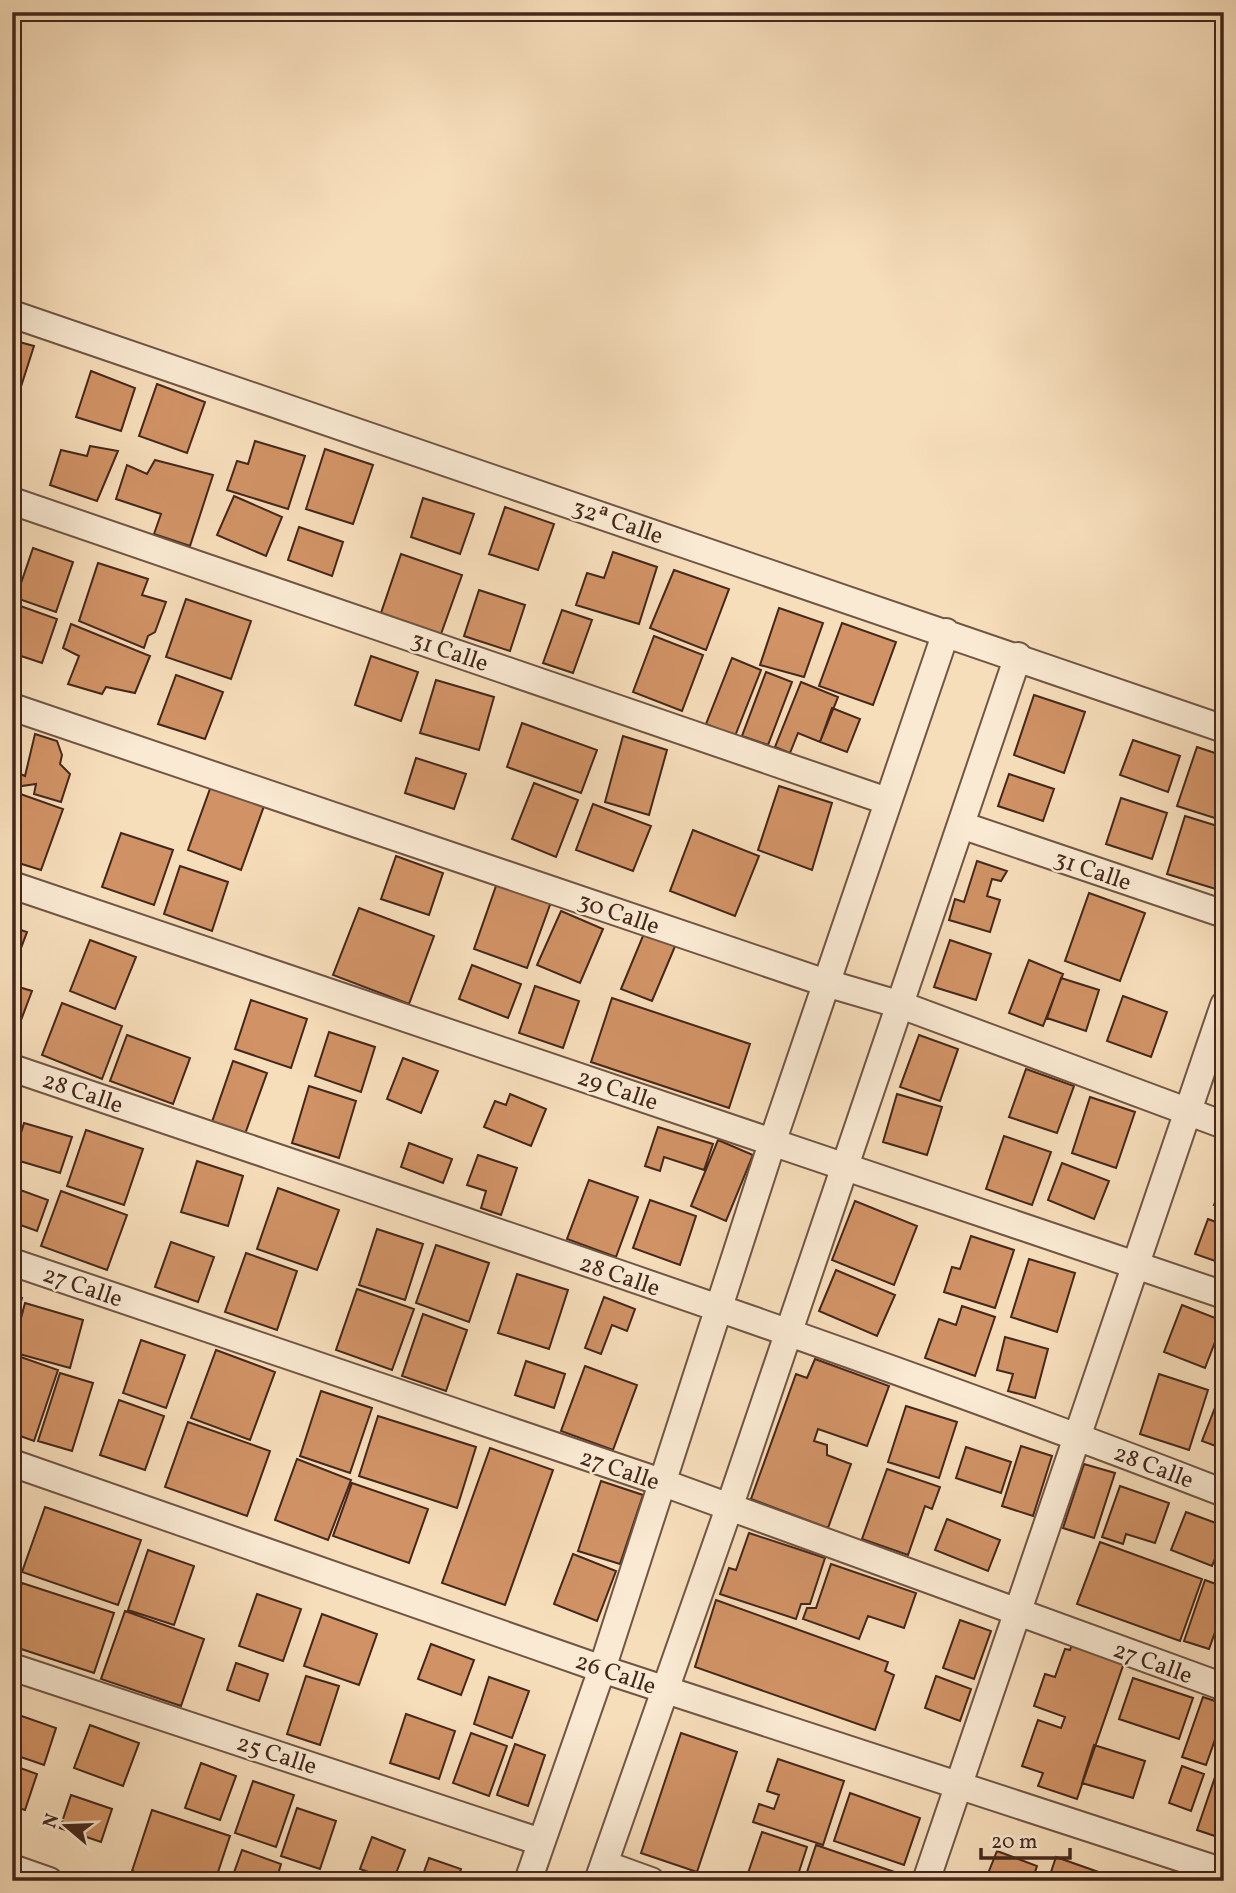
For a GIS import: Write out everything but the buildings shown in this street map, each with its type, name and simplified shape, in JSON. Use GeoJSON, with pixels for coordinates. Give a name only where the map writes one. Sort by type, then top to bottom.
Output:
{"type":"FeatureCollection","features":[{"type":"Feature","properties":{"kind":"street","name":"32ª Calle"},"geometry":{"type":"LineString","coordinates":[[12,314],[1018,656],[1224,729]]}},
{"type":"Feature","properties":{"kind":"street","name":"31 Calle"},"geometry":{"type":"LineString","coordinates":[[12,501],[887,801]]}},
{"type":"Feature","properties":{"kind":"street"},"geometry":{"type":"LineString","coordinates":[[528,1881],[602,1669],[773,1140],[946,632]]}},
{"type":"Feature","properties":{"kind":"street"},"geometry":{"type":"LineString","coordinates":[[651,1881],[601,1872],[729,1508],[1018,656]]}},
{"type":"Feature","properties":{"kind":"street","name":"30 Calle"},"geometry":{"type":"LineString","coordinates":[[12,706],[826,983],[901,1005],[1224,1125]]}},
{"type":"Feature","properties":{"kind":"street","name":"31 Calle"},"geometry":{"type":"LineString","coordinates":[[961,825],[1224,914]]}},
{"type":"Feature","properties":{"kind":"street","name":"29 Calle"},"geometry":{"type":"LineString","coordinates":[[12,885],[773,1140],[1224,1295]]}},
{"type":"Feature","properties":{"kind":"street"},"geometry":{"type":"LineString","coordinates":[[926,1881],[1224,1005]]}},
{"type":"Feature","properties":{"kind":"street","name":"28 Calle"},"geometry":{"type":"LineString","coordinates":[[12,1068],[719,1309],[1077,1436],[1224,1493]]}},
{"type":"Feature","properties":{"kind":"street","name":"27 Calle"},"geometry":{"type":"LineString","coordinates":[[12,1262],[661,1482],[1224,1687]]}},
{"type":"Feature","properties":{"kind":"street","name":"26 Calle"},"geometry":{"type":"LineString","coordinates":[[12,1463],[602,1669],[1224,1872]]}},
{"type":"Feature","properties":{"kind":"street","name":"25 Calle"},"geometry":{"type":"LineString","coordinates":[[12,1667],[541,1842]]}},
{"type":"Feature","properties":{"kind":"street"},"geometry":{"type":"LineString","coordinates":[[12,1868],[49,1881]]}}]}
